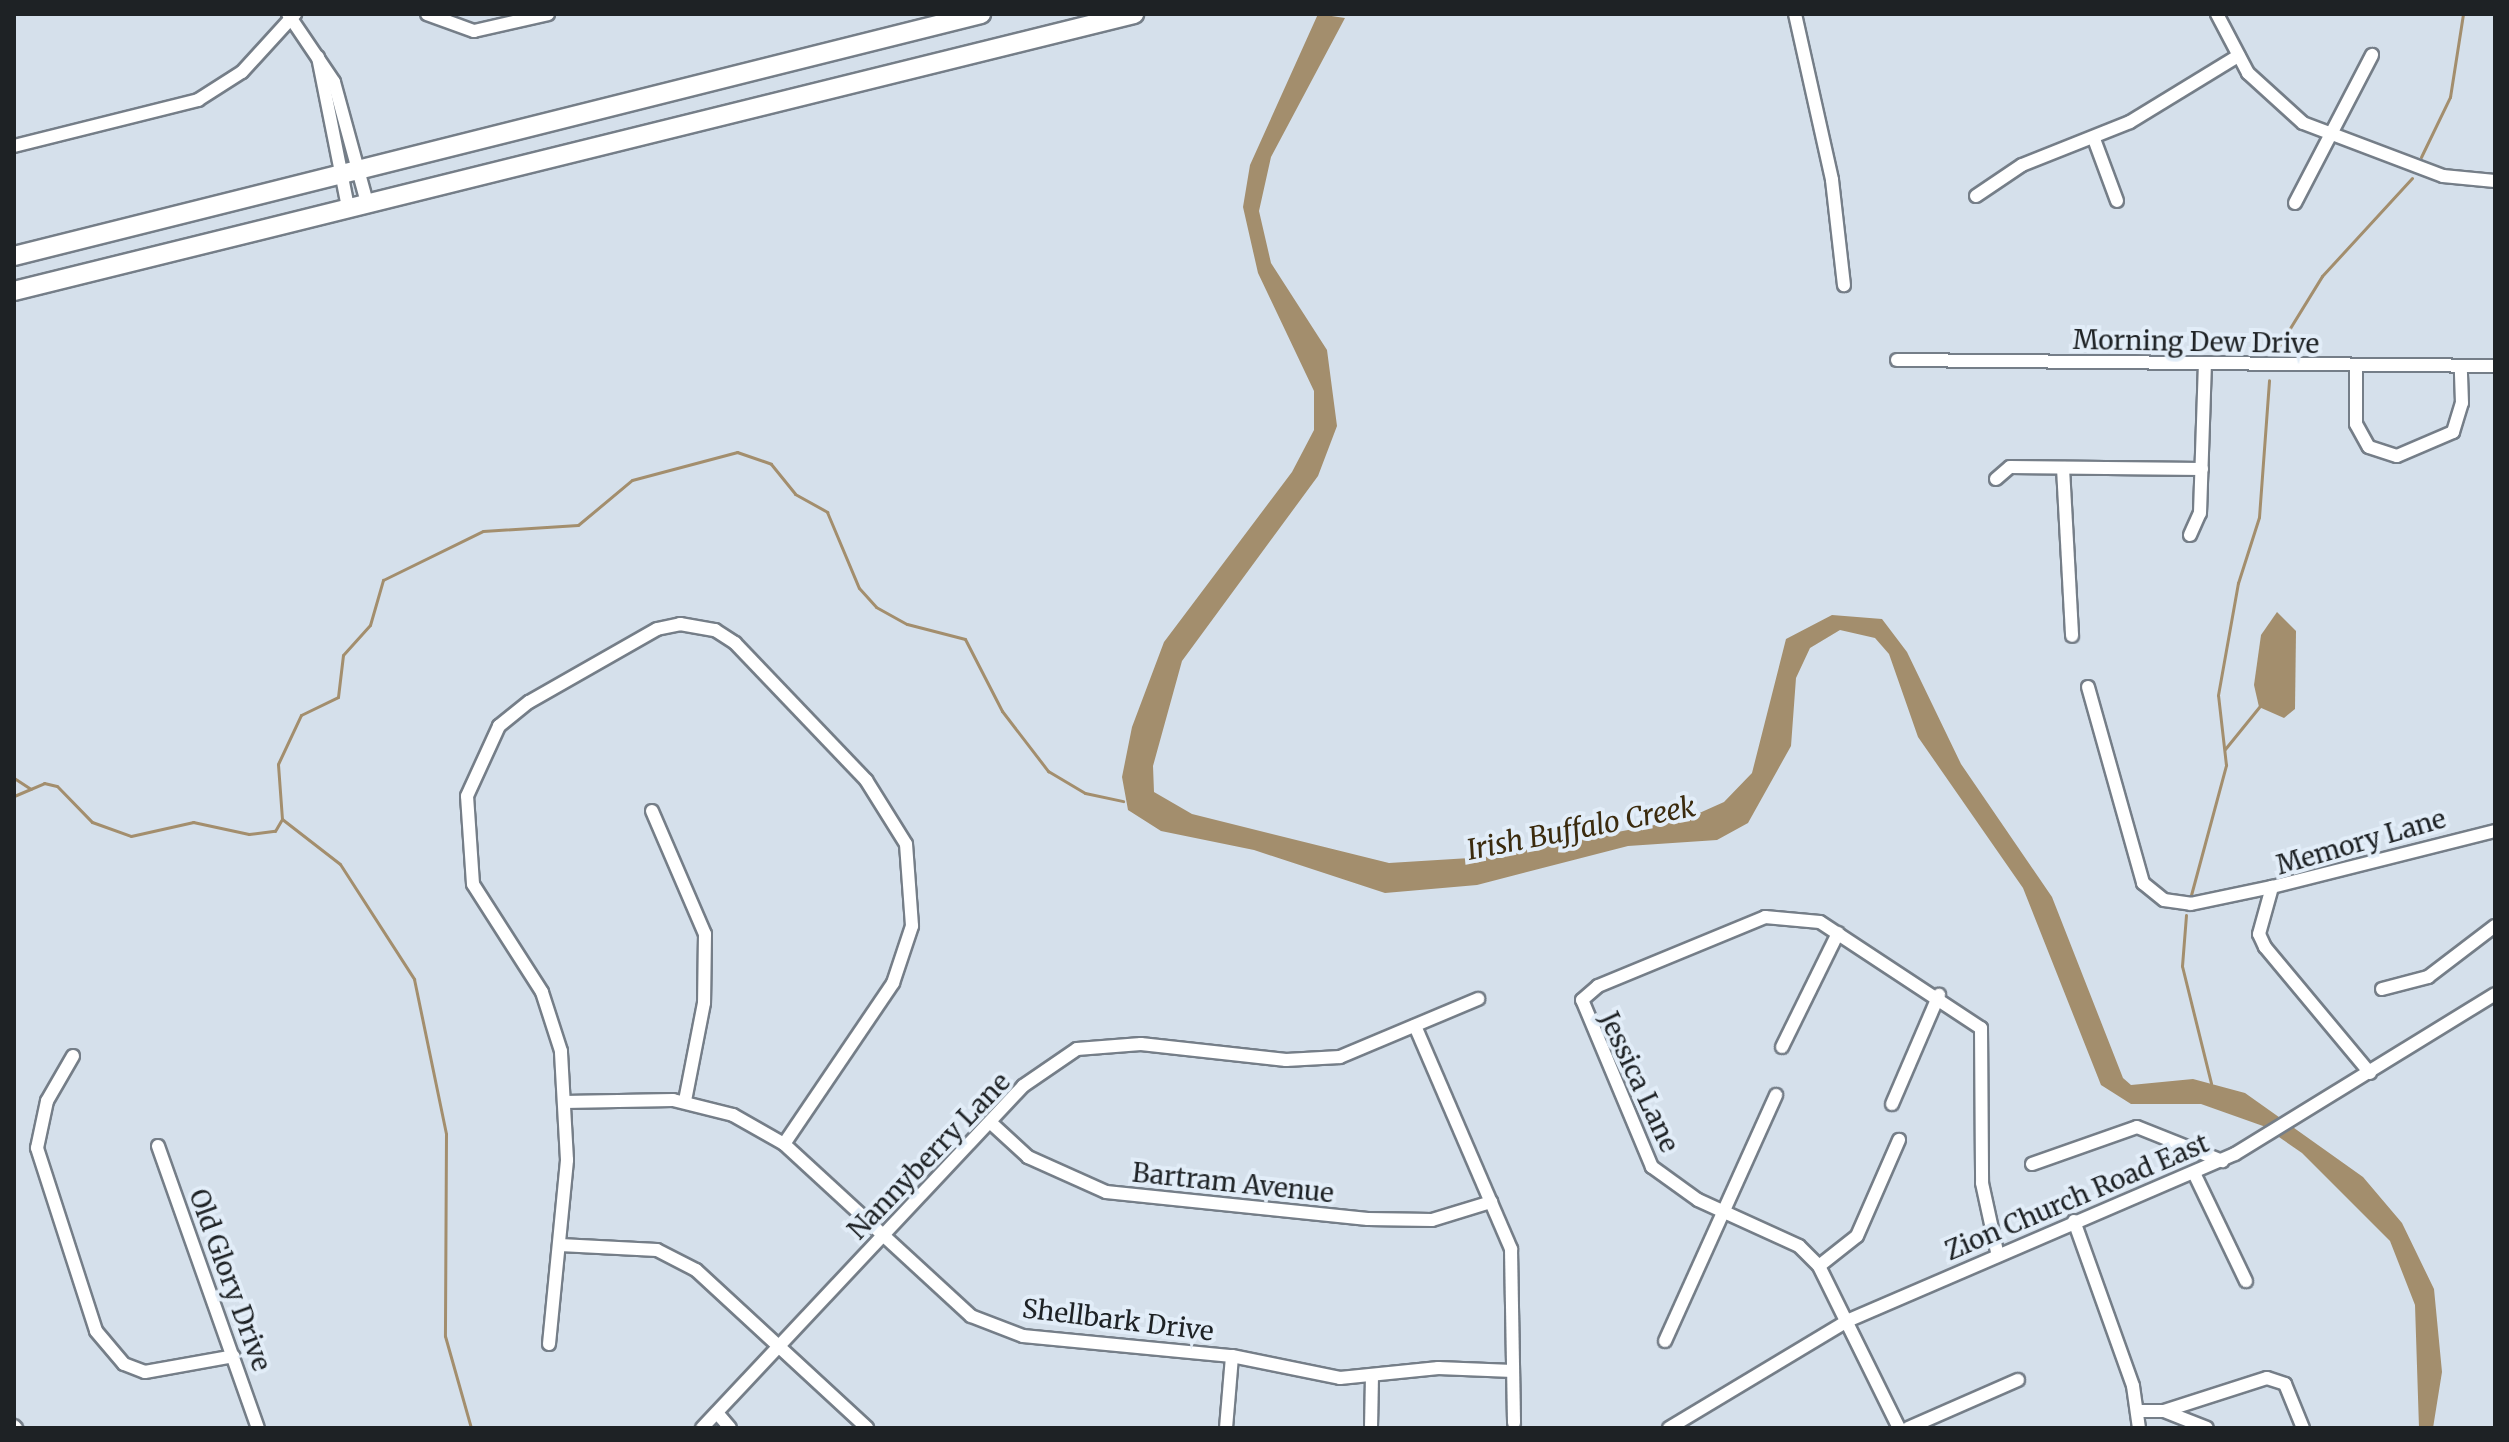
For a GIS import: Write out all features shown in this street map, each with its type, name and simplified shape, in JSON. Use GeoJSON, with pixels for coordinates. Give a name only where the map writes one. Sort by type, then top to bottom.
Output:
{"type":"FeatureCollection","features":[{"type":"Feature","properties":{"kind":"highway"},"geometry":{"type":"LineString","coordinates":[[14,256],[981,14]]}},
{"type":"Feature","properties":{"kind":"highway"},"geometry":{"type":"LineString","coordinates":[[14,291],[1134,14]]}},
{"type":"Feature","properties":{"kind":"street"},"geometry":{"type":"LineString","coordinates":[[427,14],[474,31],[548,14]]}},
{"type":"Feature","properties":{"kind":"street"},"geometry":{"type":"LineString","coordinates":[[1795,14],[1832,180],[1844,285]]}},
{"type":"Feature","properties":{"kind":"street"},"geometry":{"type":"LineString","coordinates":[[2217,14],[2238,56],[2284,111],[2329,135],[2443,176],[2495,181]]}},
{"type":"Feature","properties":{"kind":"street"},"geometry":{"type":"LineString","coordinates":[[14,146],[198,100],[242,72],[292,15],[334,82],[349,173],[348,207]]}},
{"type":"Feature","properties":{"kind":"street"},"geometry":{"type":"LineString","coordinates":[[2295,203],[2372,55]]}},
{"type":"Feature","properties":{"kind":"street"},"geometry":{"type":"LineString","coordinates":[[1976,196],[2013,169],[2094,139],[2238,56]]}},
{"type":"Feature","properties":{"kind":"street"},"geometry":{"type":"LineString","coordinates":[[2094,139],[2117,201]]}},
{"type":"Feature","properties":{"kind":"street"},"geometry":{"type":"LineString","coordinates":[[349,173],[367,203]]}},
{"type":"Feature","properties":{"kind":"street","name":"Morning Dew Drive"},"geometry":{"type":"LineString","coordinates":[[1897,360],[2495,366]]}},
{"type":"Feature","properties":{"kind":"street"},"geometry":{"type":"LineString","coordinates":[[2190,535],[2200,513],[2205,364]]}},
{"type":"Feature","properties":{"kind":"street"},"geometry":{"type":"LineString","coordinates":[[2356,365],[2356,424],[2369,447],[2397,456],[2453,432],[2462,403],[2461,366]]}},
{"type":"Feature","properties":{"kind":"street"},"geometry":{"type":"LineString","coordinates":[[1996,479],[2010,467],[2202,469]]}},
{"type":"Feature","properties":{"kind":"street"},"geometry":{"type":"LineString","coordinates":[[2063,468],[2072,636]]}},
{"type":"Feature","properties":{"kind":"street"},"geometry":{"type":"LineString","coordinates":[[549,1344],[560,1245],[564,1102],[556,1024],[473,884],[467,796],[499,726],[529,702],[657,629],[699,625],[735,643],[866,780],[906,844],[913,881],[912,926],[893,983],[784,1144]]}},
{"type":"Feature","properties":{"kind":"street"},"geometry":{"type":"LineString","coordinates":[[2088,687],[2143,883],[2164,900],[2191,904],[2272,887]]}},
{"type":"Feature","properties":{"kind":"street"},"geometry":{"type":"LineString","coordinates":[[652,811],[705,934],[704,1003],[685,1101]]}},
{"type":"Feature","properties":{"kind":"street","name":"Memory Lane"},"geometry":{"type":"LineString","coordinates":[[2370,1073],[2265,947],[2259,934],[2272,887],[2495,831]]}},
{"type":"Feature","properties":{"kind":"street","name":"Jessica Lane"},"geometry":{"type":"LineString","coordinates":[[1838,933],[1797,915],[1765,917],[1598,986],[1582,1000],[1652,1167],[1724,1211],[1799,1246],[1819,1266],[1899,1428]]}},
{"type":"Feature","properties":{"kind":"street"},"geometry":{"type":"LineString","coordinates":[[2382,989],[2428,977],[2495,926]]}},
{"type":"Feature","properties":{"kind":"street"},"geometry":{"type":"LineString","coordinates":[[1782,1047],[1838,933],[1974,1019],[1986,1049],[1982,1183],[1997,1252]]}},
{"type":"Feature","properties":{"kind":"street","name":"Zion Church Road East"},"geometry":{"type":"LineString","coordinates":[[1669,1428],[1756,1369],[1847,1321],[1997,1252],[2222,1161],[2352,1085],[2495,994]]}},
{"type":"Feature","properties":{"kind":"street"},"geometry":{"type":"LineString","coordinates":[[1892,1104],[1939,995]]}},
{"type":"Feature","properties":{"kind":"street","name":"Nannyberry Lane"},"geometry":{"type":"LineString","coordinates":[[702,1428],[1023,1086],[1077,1049],[1141,1044],[1286,1060],[1340,1057],[1478,999]]}},
{"type":"Feature","properties":{"kind":"street"},"geometry":{"type":"LineString","coordinates":[[1415,1026],[1511,1249],[1514,1423]]}},
{"type":"Feature","properties":{"kind":"street"},"geometry":{"type":"LineString","coordinates":[[73,1056],[47,1101],[37,1148],[96,1331],[124,1364],[145,1372],[234,1356]]}},
{"type":"Feature","properties":{"kind":"street"},"geometry":{"type":"LineString","coordinates":[[1665,1341],[1776,1095]]}},
{"type":"Feature","properties":{"kind":"street","name":"Shellbark Drive"},"geometry":{"type":"LineString","coordinates":[[564,1102],[685,1101],[733,1115],[784,1144],[881,1238],[971,1316],[1023,1336],[1232,1356],[1300,1373],[1372,1376],[1438,1368],[1513,1371]]}},
{"type":"Feature","properties":{"kind":"street","name":"Bartram Avenue"},"geometry":{"type":"LineString","coordinates":[[990,1122],[1028,1157],[1106,1192],[1368,1219],[1432,1220],[1491,1202]]}},
{"type":"Feature","properties":{"kind":"street"},"geometry":{"type":"LineString","coordinates":[[2032,1164],[2137,1127],[2222,1161]]}},
{"type":"Feature","properties":{"kind":"street"},"geometry":{"type":"LineString","coordinates":[[1819,1266],[1857,1236],[1899,1140]]}},
{"type":"Feature","properties":{"kind":"street","name":"Old Glory Drive"},"geometry":{"type":"LineString","coordinates":[[158,1146],[258,1428]]}},
{"type":"Feature","properties":{"kind":"street"},"geometry":{"type":"LineString","coordinates":[[2194,1173],[2246,1281]]}},
{"type":"Feature","properties":{"kind":"street"},"geometry":{"type":"LineString","coordinates":[[2074,1221],[2138,1411],[2139,1428]]}},
{"type":"Feature","properties":{"kind":"street"},"geometry":{"type":"LineString","coordinates":[[560,1245],[657,1250],[705,1277],[867,1428]]}},
{"type":"Feature","properties":{"kind":"street"},"geometry":{"type":"LineString","coordinates":[[1226,1428],[1232,1356]]}},
{"type":"Feature","properties":{"kind":"street"},"geometry":{"type":"LineString","coordinates":[[1371,1428],[1372,1376]]}},
{"type":"Feature","properties":{"kind":"street"},"geometry":{"type":"LineString","coordinates":[[2138,1411],[2164,1411],[2267,1378],[2285,1384],[2303,1428]]}},
{"type":"Feature","properties":{"kind":"street"},"geometry":{"type":"LineString","coordinates":[[1908,1428],[2018,1380]]}},
{"type":"Feature","properties":{"kind":"street"},"geometry":{"type":"LineString","coordinates":[[2164,1411],[2207,1428]]}},
{"type":"Feature","properties":{"kind":"street"},"geometry":{"type":"LineString","coordinates":[[718,1414],[730,1428]]}},
{"type":"Feature","properties":{"kind":"shaded area"},"geometry":{"type":"Polygon","coordinates":[[[1318,14],[1345,18],[1271,157],[1259,211],[1271,263],[1327,350],[1337,426],[1318,476],[1182,661],[1153,766],[1154,792],[1192,814],[1389,863],[1486,857],[1686,819],[1724,802],[1752,773],[1786,639],[1832,615],[1882,619],[1907,652],[1961,764],[2052,897],[2123,1078],[2131,1085],[2193,1079],[2245,1093],[2363,1177],[2402,1223],[2434,1289],[2442,1372],[2433,1428],[2419,1428],[2415,1305],[2390,1241],[2302,1153],[2263,1126],[2201,1104],[2131,1104],[2101,1085],[2023,888],[1918,737],[1889,654],[1875,638],[1840,630],[1810,648],[1796,678],[1791,746],[1748,823],[1717,840],[1628,846],[1477,885],[1385,893],[1254,850],[1161,831],[1128,810],[1122,777],[1132,727],[1164,642],[1292,472],[1314,430],[1314,391],[1258,273],[1243,207],[1250,165],[1318,14]]]}},
{"type":"Feature","properties":{"kind":"shaded area"},"geometry":{"type":"Polygon","coordinates":[[[2277,612],[2296,631],[2295,709],[2284,718],[2259,707],[2254,685],[2261,635],[2277,612]]]}},
{"type":"Feature","properties":{"kind":"waterway"},"geometry":{"type":"LineString","coordinates":[[2421,157],[2450,97],[2463,14]]}},
{"type":"Feature","properties":{"kind":"waterway"},"geometry":{"type":"LineString","coordinates":[[2279,346],[2322,276],[2412,178]]}},
{"type":"Feature","properties":{"kind":"waterway"},"geometry":{"type":"LineString","coordinates":[[2191,895],[2226,765],[2218,695],[2238,583],[2259,517],[2269,380]]}},
{"type":"Feature","properties":{"kind":"waterway"},"geometry":{"type":"LineString","coordinates":[[14,796],[44,783],[57,786],[92,822],[131,836],[193,822],[249,834],[275,831],[282,819],[278,764],[301,715],[338,697],[343,655],[370,625],[383,580],[483,531],[578,525],[632,480],[737,452],[771,464],[795,494],[827,512],[859,588],[876,607],[907,624],[965,639],[1002,711],[1048,771],[1085,793],[1123,801]]}},
{"type":"Feature","properties":{"kind":"waterway"},"geometry":{"type":"LineString","coordinates":[[2225,749],[2260,706]]}},
{"type":"Feature","properties":{"kind":"waterway"},"geometry":{"type":"LineString","coordinates":[[14,778],[31,789]]}},
{"type":"Feature","properties":{"kind":"waterway"},"geometry":{"type":"LineString","coordinates":[[282,819],[340,864],[414,979],[446,1134],[445,1336],[471,1428]]}},
{"type":"Feature","properties":{"kind":"waterway"},"geometry":{"type":"LineString","coordinates":[[2186,915],[2182,966],[2211,1083]]}},
{"type":"Feature","properties":{"kind":"water label","name":"Irish Buffalo Creek"},"geometry":{"type":"Point","coordinates":[1581,828]}}]}
